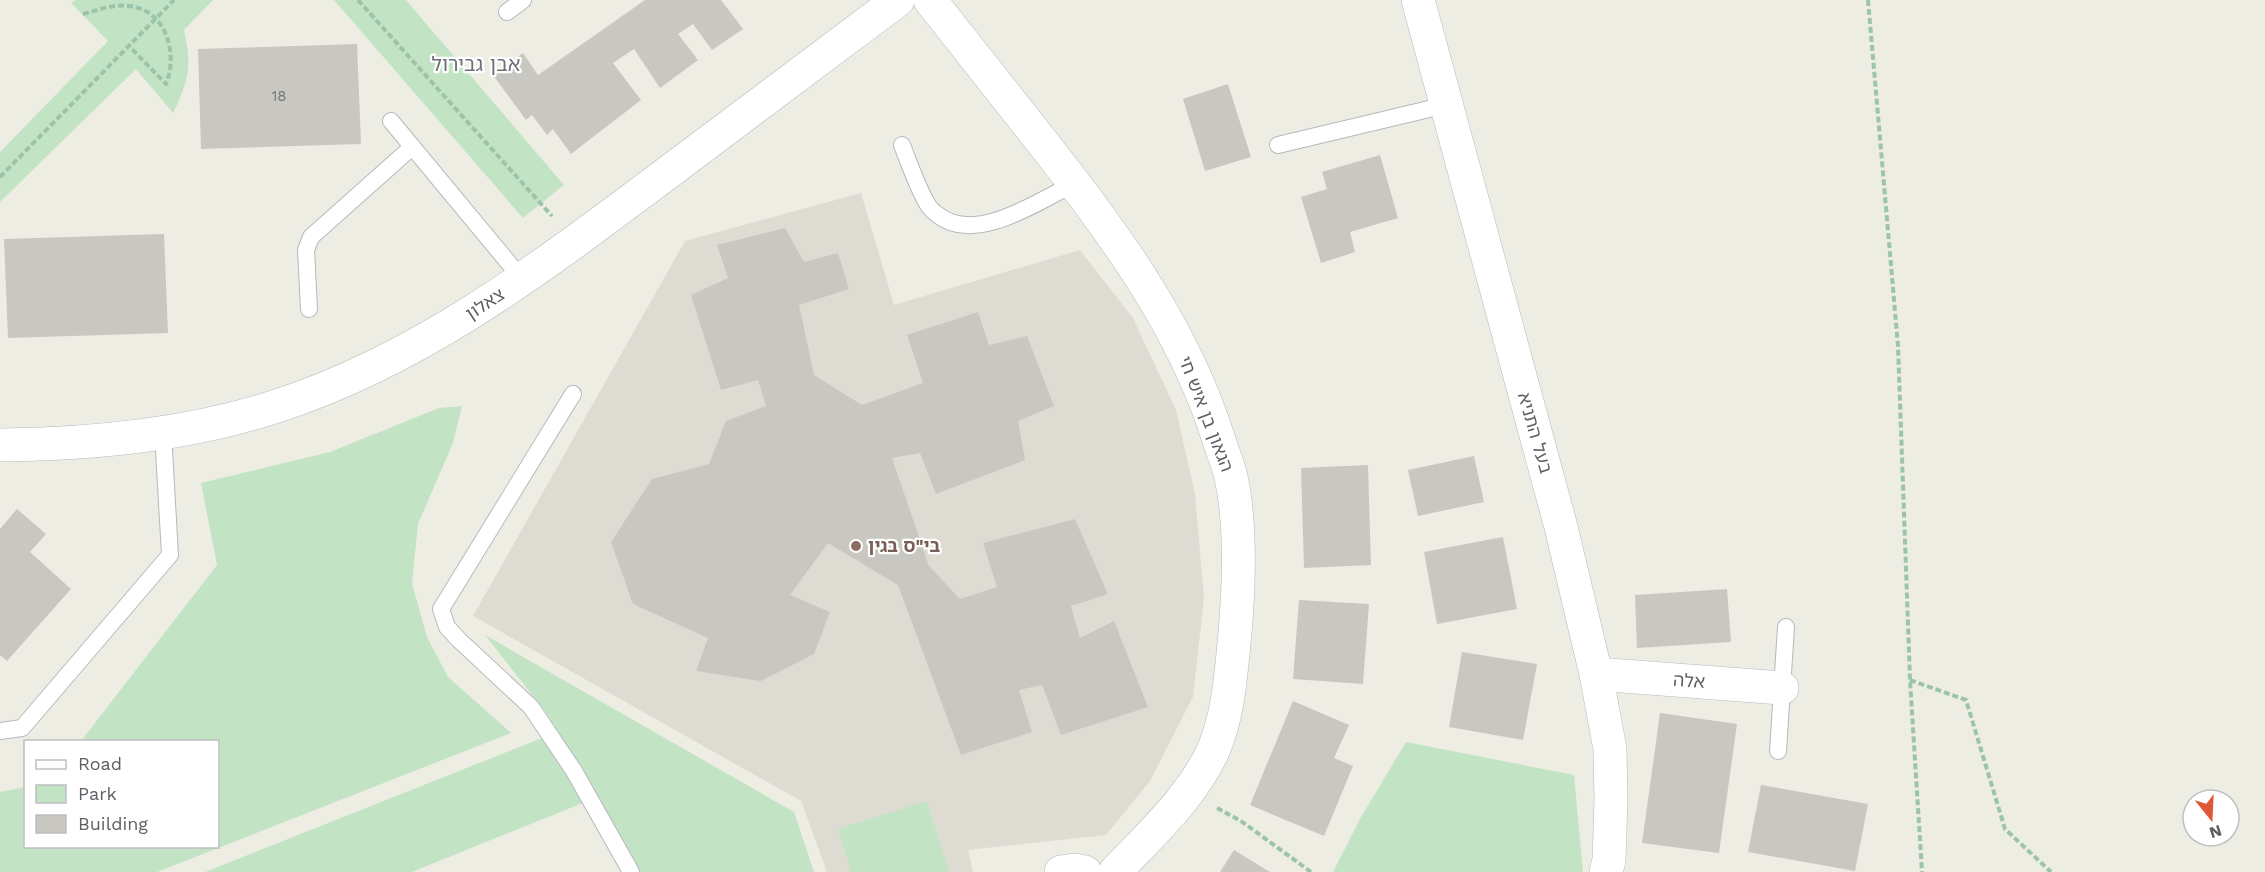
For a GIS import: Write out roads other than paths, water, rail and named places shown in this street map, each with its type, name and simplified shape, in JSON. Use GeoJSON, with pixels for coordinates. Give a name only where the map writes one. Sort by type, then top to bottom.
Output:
{"type":"FeatureCollection","features":[{"type":"Feature","properties":{"kind":"street","name":"צאלון"},"geometry":{"type":"LineString","coordinates":[[0,445],[101,441],[163,433],[234,418],[279,406],[336,385],[392,359],[449,328],[575,242],[898,0]]}},
{"type":"Feature","properties":{"kind":"street","name":"הגאון בן איש חי"},"geometry":{"type":"LineString","coordinates":[[930,0],[1075,183],[1126,254],[1175,334],[1201,389],[1230,476],[1236,536],[1237,608],[1227,706],[1213,751],[1188,793],[1115,872]]}},
{"type":"Feature","properties":{"kind":"street","name":"בעל התניא"},"geometry":{"type":"LineString","coordinates":[[1418,0],[1562,526],[1596,674],[1610,749],[1611,800],[1606,872]]}},
{"type":"Feature","properties":{"kind":"street","name":"אלה"},"geometry":{"type":"LineString","coordinates":[[1596,674],[1782,688]]}},
{"type":"Feature","properties":{"kind":"street"},"geometry":{"type":"LineString","coordinates":[[1061,872],[1074,870],[1085,872]]}},
{"type":"Feature","properties":{"kind":"lane"},"geometry":{"type":"LineString","coordinates":[[507,12],[523,0]]}},
{"type":"Feature","properties":{"kind":"lane"},"geometry":{"type":"LineString","coordinates":[[1278,145],[1446,105]]}},
{"type":"Feature","properties":{"kind":"lane"},"geometry":{"type":"LineString","coordinates":[[391,121],[522,279]]}},
{"type":"Feature","properties":{"kind":"lane"},"geometry":{"type":"LineString","coordinates":[[902,145],[928,207],[946,221],[965,226],[1004,219],[1075,183]]}},
{"type":"Feature","properties":{"kind":"lane"},"geometry":{"type":"LineString","coordinates":[[309,309],[306,250],[311,237],[412,147]]}},
{"type":"Feature","properties":{"kind":"lane"},"geometry":{"type":"LineString","coordinates":[[573,394],[441,609],[447,627],[531,707],[574,771],[631,872]]}},
{"type":"Feature","properties":{"kind":"lane"},"geometry":{"type":"LineString","coordinates":[[0,731],[22,728],[170,555],[163,433]]}},
{"type":"Feature","properties":{"kind":"lane"},"geometry":{"type":"LineString","coordinates":[[1778,751],[1786,627]]}},
{"type":"Feature","properties":{"kind":"place","name":"בי\"ס בגין"},"geometry":{"type":"Point","coordinates":[856,546]}},
{"type":"Feature","properties":{"kind":"district","name":"אבן גבירול"},"geometry":{"type":"Point","coordinates":[476,64]}}]}
